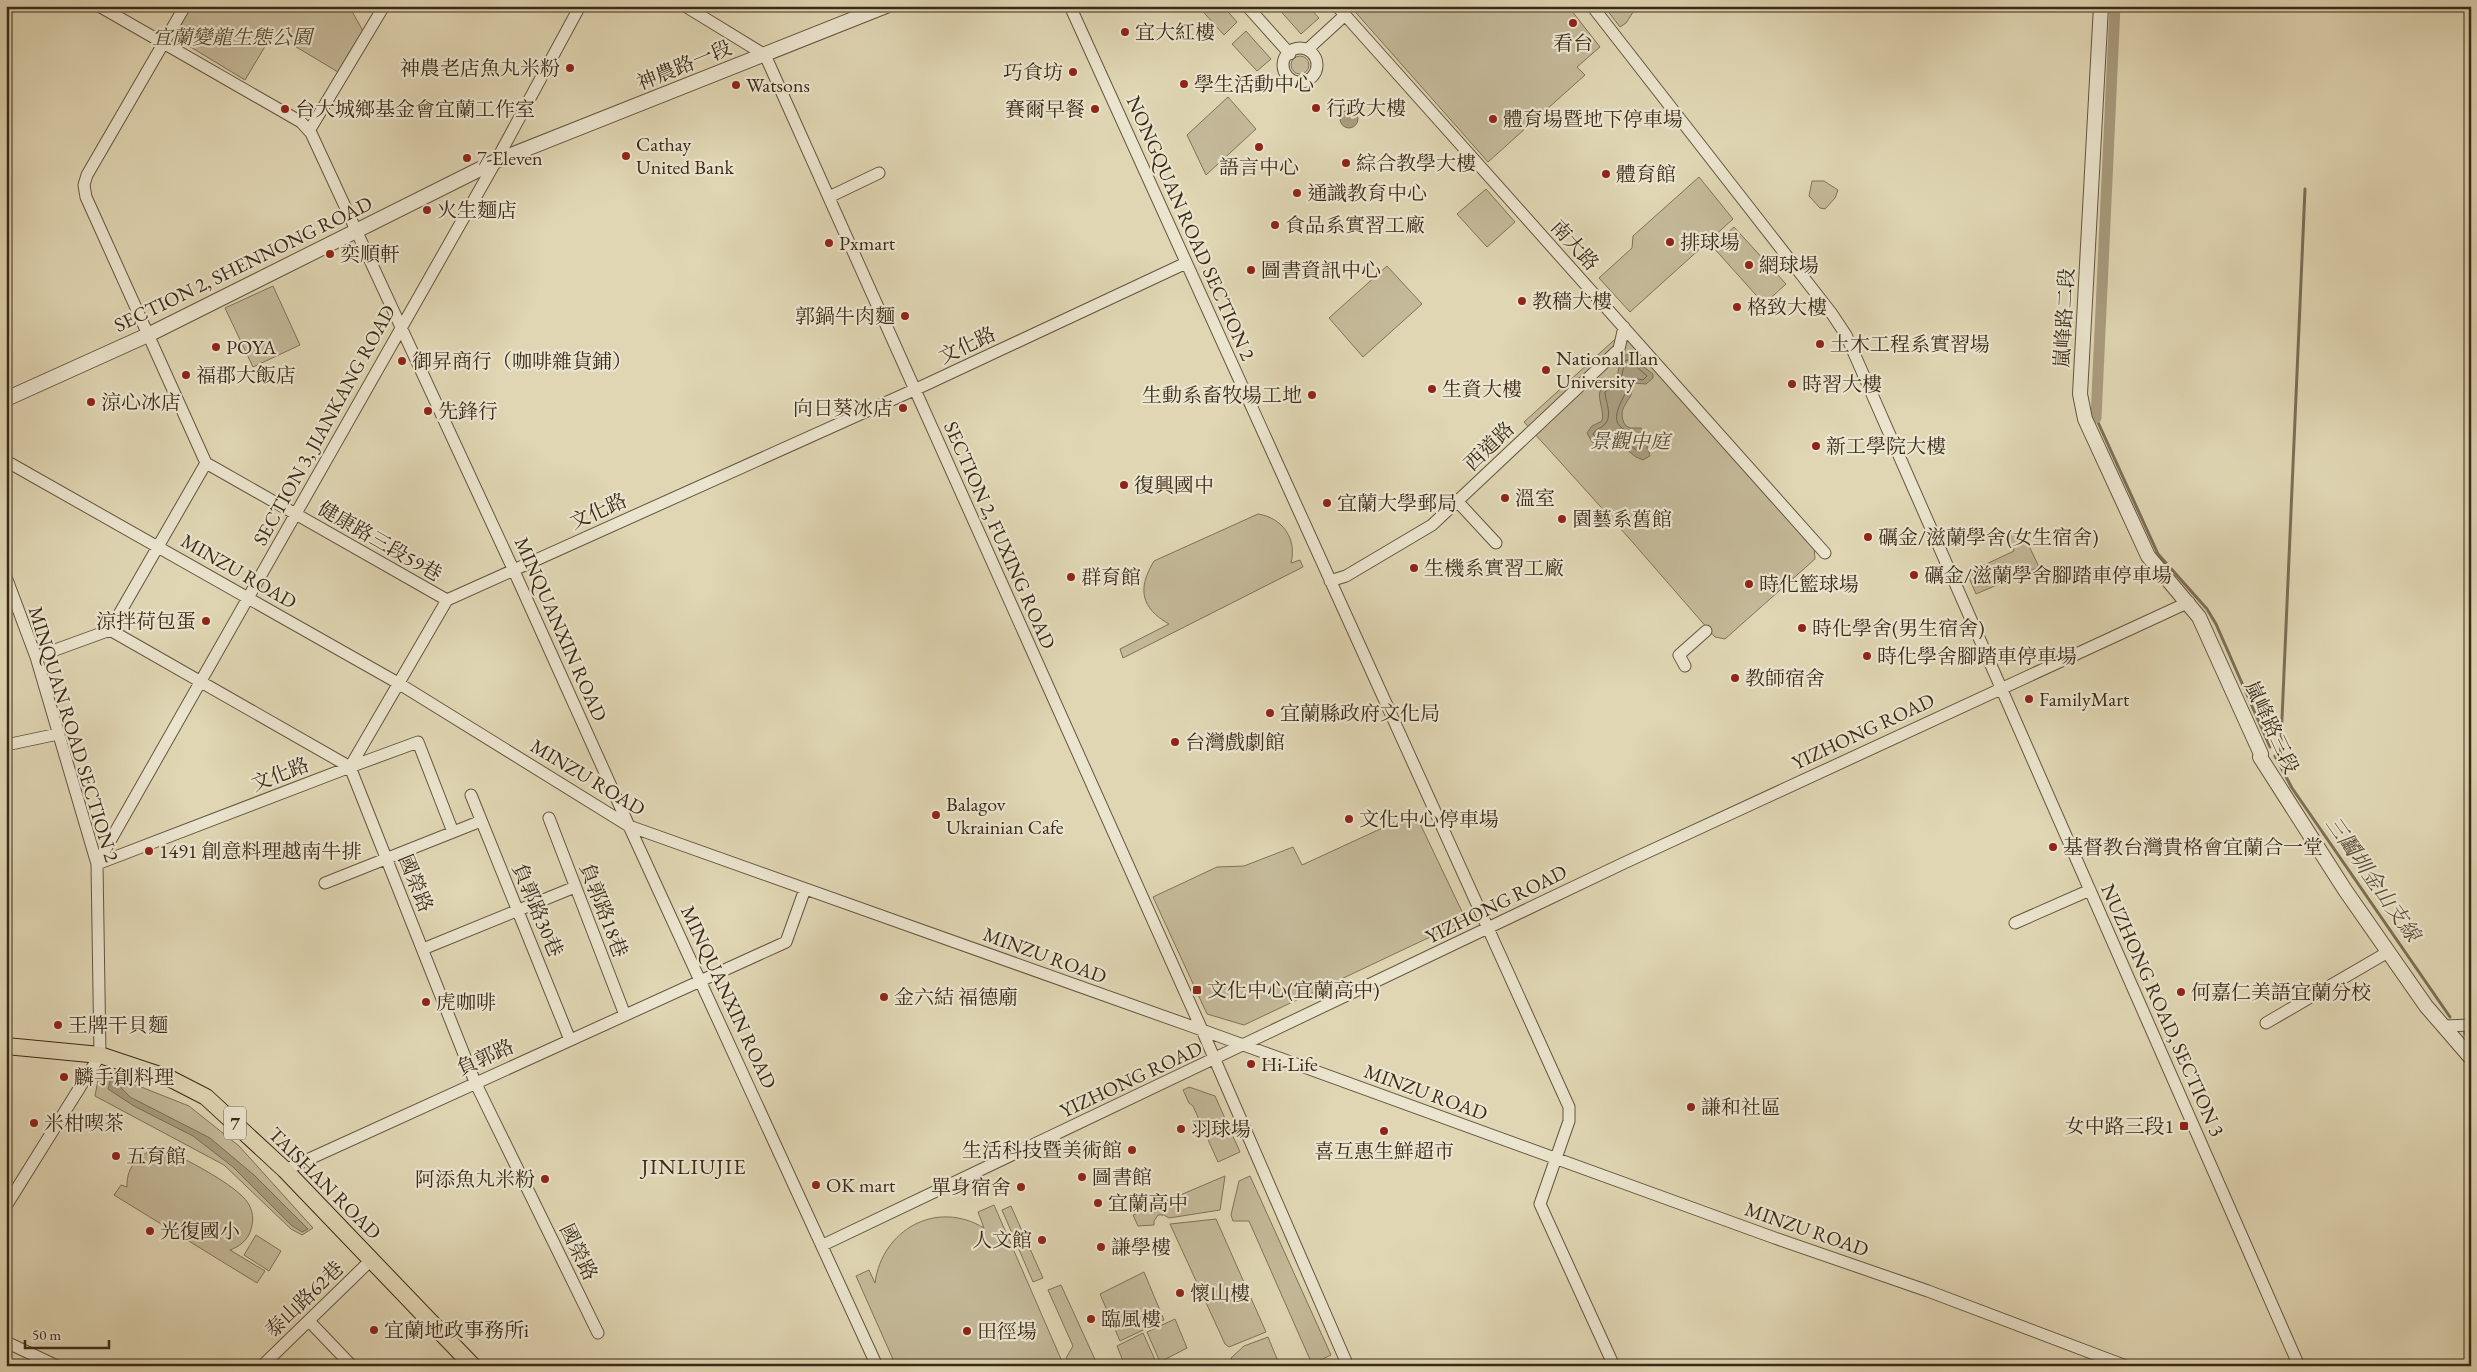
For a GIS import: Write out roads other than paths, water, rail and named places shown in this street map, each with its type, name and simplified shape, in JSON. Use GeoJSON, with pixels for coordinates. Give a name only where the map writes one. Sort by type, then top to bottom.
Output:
{"type":"FeatureCollection","features":[{"type":"Feature","properties":{"kind":"main road","name":"TAISHAN ROAD"},"geometry":{"type":"LineString","coordinates":[[6,1046],[100,1055],[170,1078],[206,1097],[285,1170],[473,1366]]}},
{"type":"Feature","properties":{"kind":"street","name":"MINQUANXIN ROAD"},"geometry":{"type":"LineString","coordinates":[[99,6],[301,122],[309,131],[358,230],[877,1366]]}},
{"type":"Feature","properties":{"kind":"street"},"geometry":{"type":"LineString","coordinates":[[36,657],[110,630],[206,464],[150,334],[86,197],[84,185],[185,6]]}},
{"type":"Feature","properties":{"kind":"street"},"geometry":{"type":"LineString","coordinates":[[309,131],[384,6]]}},
{"type":"Feature","properties":{"kind":"street","name":"SECTION 3, JIANKANG ROAD"},"geometry":{"type":"LineString","coordinates":[[97,864],[401,325],[496,161],[580,6]]}},
{"type":"Feature","properties":{"kind":"street"},"geometry":{"type":"LineString","coordinates":[[685,6],[765,55]]}},
{"type":"Feature","properties":{"kind":"street","name":"神農路一段"},"geometry":{"type":"LineString","coordinates":[[496,161],[886,6]]}},
{"type":"Feature","properties":{"kind":"street","name":"NONGQUAN ROAD SECTION 2"},"geometry":{"type":"LineString","coordinates":[[1070,6],[1569,1107],[1569,1121],[1540,1204],[1614,1366]]}},
{"type":"Feature","properties":{"kind":"street"},"geometry":{"type":"LineString","coordinates":[[1248,6],[1290,54]]}},
{"type":"Feature","properties":{"kind":"street","name":"NUZHONG ROAD, SECTION 3"},"geometry":{"type":"LineString","coordinates":[[1592,6],[1840,324],[2299,1366]]}},
{"type":"Feature","properties":{"kind":"street","name":"嵐峰路二段"},"geometry":{"type":"LineString","coordinates":[[2101,6],[2080,394],[2081,408],[2098,450],[2148,556],[2189,602]]}},
{"type":"Feature","properties":{"kind":"street"},"geometry":{"type":"LineString","coordinates":[[1308,49],[1341,11]]}},
{"type":"Feature","properties":{"kind":"street","name":"南大路"},"geometry":{"type":"LineString","coordinates":[[1341,11],[1825,553]]}},
{"type":"Feature","properties":{"kind":"street"},"geometry":{"type":"LineString","coordinates":[[1300,48],[1308,49],[1316,60],[1317,66],[1304,81],[1293,81],[1283,71],[1283,64],[1290,54],[1300,48]]}},
{"type":"Feature","properties":{"kind":"street","name":"SECTION 2, FUXING ROAD"},"geometry":{"type":"LineString","coordinates":[[765,55],[1202,1030],[1348,1366]]}},
{"type":"Feature","properties":{"kind":"street","name":"SECTION 2, SHENNONG ROAD"},"geometry":{"type":"LineString","coordinates":[[6,399],[150,334],[496,161]]}},
{"type":"Feature","properties":{"kind":"street"},"geometry":{"type":"LineString","coordinates":[[829,197],[879,173]]}},
{"type":"Feature","properties":{"kind":"street","name":"文化路"},"geometry":{"type":"LineString","coordinates":[[447,600],[914,390],[1186,263]]}},
{"type":"Feature","properties":{"kind":"street","name":"西道路"},"geometry":{"type":"LineString","coordinates":[[1330,581],[1346,576],[1432,525],[1619,349],[1624,327]]}},
{"type":"Feature","properties":{"kind":"street","name":"MINZU ROAD"},"geometry":{"type":"LineString","coordinates":[[6,461],[398,683],[629,826],[1928,1291],[2126,1366]]}},
{"type":"Feature","properties":{"kind":"street","name":"健康路三段59巷"},"geometry":{"type":"LineString","coordinates":[[206,464],[447,600]]}},
{"type":"Feature","properties":{"kind":"street"},"geometry":{"type":"LineString","coordinates":[[1458,502],[1496,543]]}},
{"type":"Feature","properties":{"kind":"street","name":"MINQUAN ROAD SECTION 2"},"geometry":{"type":"LineString","coordinates":[[6,577],[36,657],[97,864],[100,1055]]}},
{"type":"Feature","properties":{"kind":"street"},"geometry":{"type":"LineString","coordinates":[[110,630],[350,767],[447,600]]}},
{"type":"Feature","properties":{"kind":"street","name":"YIZHONG ROAD"},"geometry":{"type":"LineString","coordinates":[[823,1245],[1624,863],[2001,687],[2189,602]]}},
{"type":"Feature","properties":{"kind":"street","name":"嵐峰路三段"},"geometry":{"type":"LineString","coordinates":[[2189,602],[2219,656],[2261,754],[2260,757],[2309,836],[2388,952],[2426,1006],[2471,1058]]}},
{"type":"Feature","properties":{"kind":"street"},"geometry":{"type":"LineString","coordinates":[[1685,666],[1679,655],[1706,631]]}},
{"type":"Feature","properties":{"kind":"street"},"geometry":{"type":"LineString","coordinates":[[6,745],[58,734]]}},
{"type":"Feature","properties":{"kind":"street","name":"文化路"},"geometry":{"type":"LineString","coordinates":[[97,864],[418,742],[454,832]]}},
{"type":"Feature","properties":{"kind":"street","name":"國榮路"},"geometry":{"type":"LineString","coordinates":[[350,767],[475,1082],[598,1333]]}},
{"type":"Feature","properties":{"kind":"street","name":"負郭路30巷"},"geometry":{"type":"LineString","coordinates":[[471,795],[570,1040]]}},
{"type":"Feature","properties":{"kind":"street","name":"負郭路18巷"},"geometry":{"type":"LineString","coordinates":[[549,818],[625,1015]]}},
{"type":"Feature","properties":{"kind":"street"},"geometry":{"type":"LineString","coordinates":[[325,884],[481,821]]}},
{"type":"Feature","properties":{"kind":"street"},"geometry":{"type":"LineString","coordinates":[[422,950],[575,887]]}},
{"type":"Feature","properties":{"kind":"street","name":"負郭路"},"geometry":{"type":"LineString","coordinates":[[285,1170],[786,942],[805,889]]}},
{"type":"Feature","properties":{"kind":"street"},"geometry":{"type":"LineString","coordinates":[[2015,923],[2090,890]]}},
{"type":"Feature","properties":{"kind":"street"},"geometry":{"type":"LineString","coordinates":[[2266,1023],[2388,952]]}},
{"type":"Feature","properties":{"kind":"street"},"geometry":{"type":"LineString","coordinates":[[2444,1026],[2471,1025]]}},
{"type":"Feature","properties":{"kind":"street"},"geometry":{"type":"LineString","coordinates":[[6,1206],[100,1055]]}},
{"type":"Feature","properties":{"kind":"street","name":"泰山路62巷"},"geometry":{"type":"LineString","coordinates":[[262,1366],[371,1260]]}},
{"type":"Feature","properties":{"kind":"street"},"geometry":{"type":"LineString","coordinates":[[309,1321],[352,1366]]}},
{"type":"Feature","properties":{"kind":"street"},"geometry":{"type":"LineString","coordinates":[[6,1342],[56,1366]]}},
{"type":"Feature","properties":{"kind":"water"},"geometry":{"type":"Polygon","coordinates":[[[1345,110],[1353,110],[1358,115],[1356,126],[1345,128],[1340,123],[1340,115],[1345,110]]]}},
{"type":"Feature","properties":{"kind":"water"},"geometry":{"type":"Polygon","coordinates":[[[1627,354],[1653,374],[1653,378],[1646,384],[1633,383],[1631,395],[1622,412],[1625,425],[1630,428],[1641,428],[1643,431],[1650,456],[1643,460],[1636,457],[1612,438],[1598,445],[1592,442],[1587,433],[1592,426],[1602,421],[1601,389],[1617,377],[1621,358],[1627,354]]]}},
{"type":"Feature","properties":{"kind":"water"},"geometry":{"type":"Polygon","coordinates":[[[111,1077],[130,1097],[210,1138],[254,1175],[308,1229],[302,1232],[291,1225],[233,1167],[193,1136],[134,1106],[108,1089],[111,1077]]]}},
{"type":"Feature","properties":{"kind":"waterway"},"geometry":{"type":"LineString","coordinates":[[2096,418],[2115,6]]}},
{"type":"Feature","properties":{"kind":"waterway"},"geometry":{"type":"LineString","coordinates":[[2280,765],[2305,189]]}},
{"type":"Feature","properties":{"kind":"waterway","name":"三鬮圳金山支線"},"geometry":{"type":"LineString","coordinates":[[2096,418],[2158,554],[2207,609],[2216,624],[2270,747]]}},
{"type":"Feature","properties":{"kind":"waterway","name":"三鬮圳金山支線"},"geometry":{"type":"LineString","coordinates":[[2275,756],[2292,788],[2450,1017]]}},
{"type":"Feature","properties":{"kind":"waterway","name":"三鬮圳金山支線"},"geometry":{"type":"LineString","coordinates":[[2465,1033],[2471,1041]]}},
{"type":"Feature","properties":{"kind":"place","name":"看台"},"geometry":{"type":"Point","coordinates":[1573,23]}},
{"type":"Feature","properties":{"kind":"place","name":"宜大紅樓"},"geometry":{"type":"Point","coordinates":[1125,32]}},
{"type":"Feature","properties":{"kind":"place","name":"神農老店魚丸米粉"},"geometry":{"type":"Point","coordinates":[570,68]}},
{"type":"Feature","properties":{"kind":"place","name":"巧食坊"},"geometry":{"type":"Point","coordinates":[1073,72]}},
{"type":"Feature","properties":{"kind":"place","name":"學生活動中心"},"geometry":{"type":"Point","coordinates":[1184,84]}},
{"type":"Feature","properties":{"kind":"place","name":"Watsons"},"geometry":{"type":"Point","coordinates":[736,85]}},
{"type":"Feature","properties":{"kind":"place","name":"行政大樓"},"geometry":{"type":"Point","coordinates":[1316,108]}},
{"type":"Feature","properties":{"kind":"place","name":"台大城鄉基金會宜蘭工作室"},"geometry":{"type":"Point","coordinates":[285,109]}},
{"type":"Feature","properties":{"kind":"place","name":"賽爾早餐"},"geometry":{"type":"Point","coordinates":[1095,109]}},
{"type":"Feature","properties":{"kind":"place","name":"體育場暨地下停車場"},"geometry":{"type":"Point","coordinates":[1493,119]}},
{"type":"Feature","properties":{"kind":"place","name":"語言中心"},"geometry":{"type":"Point","coordinates":[1259,147]}},
{"type":"Feature","properties":{"kind":"place","name":"Cathay United Bank"},"geometry":{"type":"Point","coordinates":[626,156]}},
{"type":"Feature","properties":{"kind":"place","name":"7-Eleven"},"geometry":{"type":"Point","coordinates":[467,158]}},
{"type":"Feature","properties":{"kind":"place","name":"綜合教學大樓"},"geometry":{"type":"Point","coordinates":[1346,163]}},
{"type":"Feature","properties":{"kind":"place","name":"體育館"},"geometry":{"type":"Point","coordinates":[1606,174]}},
{"type":"Feature","properties":{"kind":"place","name":"通識教育中心"},"geometry":{"type":"Point","coordinates":[1297,193]}},
{"type":"Feature","properties":{"kind":"place","name":"火生麵店"},"geometry":{"type":"Point","coordinates":[427,210]}},
{"type":"Feature","properties":{"kind":"place","name":"食品系實習工廠"},"geometry":{"type":"Point","coordinates":[1275,225]}},
{"type":"Feature","properties":{"kind":"place","name":"排球場"},"geometry":{"type":"Point","coordinates":[1670,242]}},
{"type":"Feature","properties":{"kind":"place","name":"Pxmart"},"geometry":{"type":"Point","coordinates":[829,243]}},
{"type":"Feature","properties":{"kind":"place","name":"奕順軒"},"geometry":{"type":"Point","coordinates":[330,254]}},
{"type":"Feature","properties":{"kind":"place","name":"網球場"},"geometry":{"type":"Point","coordinates":[1749,265]}},
{"type":"Feature","properties":{"kind":"place","name":"圖書資訊中心"},"geometry":{"type":"Point","coordinates":[1251,270]}},
{"type":"Feature","properties":{"kind":"place","name":"教穡大樓"},"geometry":{"type":"Point","coordinates":[1522,301]}},
{"type":"Feature","properties":{"kind":"place","name":"格致大樓"},"geometry":{"type":"Point","coordinates":[1737,307]}},
{"type":"Feature","properties":{"kind":"place","name":"郭鍋牛肉麵"},"geometry":{"type":"Point","coordinates":[905,316]}},
{"type":"Feature","properties":{"kind":"place","name":"土木工程系實習場"},"geometry":{"type":"Point","coordinates":[1820,344]}},
{"type":"Feature","properties":{"kind":"place","name":"POYA"},"geometry":{"type":"Point","coordinates":[216,347]}},
{"type":"Feature","properties":{"kind":"place","name":"御昇商行（咖啡雜貨鋪）"},"geometry":{"type":"Point","coordinates":[402,361]}},
{"type":"Feature","properties":{"kind":"place","name":"National Ilan University"},"geometry":{"type":"Point","coordinates":[1546,370]}},
{"type":"Feature","properties":{"kind":"place","name":"福郡大飯店"},"geometry":{"type":"Point","coordinates":[186,375]}},
{"type":"Feature","properties":{"kind":"place","name":"時習大樓"},"geometry":{"type":"Point","coordinates":[1792,384]}},
{"type":"Feature","properties":{"kind":"place","name":"生資大樓"},"geometry":{"type":"Point","coordinates":[1432,389]}},
{"type":"Feature","properties":{"kind":"place","name":"生動系畜牧場工地"},"geometry":{"type":"Point","coordinates":[1312,395]}},
{"type":"Feature","properties":{"kind":"place","name":"涼心冰店"},"geometry":{"type":"Point","coordinates":[91,402]}},
{"type":"Feature","properties":{"kind":"place","name":"向日葵冰店"},"geometry":{"type":"Point","coordinates":[903,408]}},
{"type":"Feature","properties":{"kind":"place","name":"先鋒行"},"geometry":{"type":"Point","coordinates":[428,411]}},
{"type":"Feature","properties":{"kind":"place","name":"新工學院大樓"},"geometry":{"type":"Point","coordinates":[1816,446]}},
{"type":"Feature","properties":{"kind":"place","name":"復興國中"},"geometry":{"type":"Point","coordinates":[1124,485]}},
{"type":"Feature","properties":{"kind":"place","name":"溫室"},"geometry":{"type":"Point","coordinates":[1505,498]}},
{"type":"Feature","properties":{"kind":"place","name":"宜蘭大學郵局"},"geometry":{"type":"Point","coordinates":[1327,503]}},
{"type":"Feature","properties":{"kind":"place","name":"園藝系舊館"},"geometry":{"type":"Point","coordinates":[1562,519]}},
{"type":"Feature","properties":{"kind":"place","name":"礪金/滋蘭學舍(女生宿舍)"},"geometry":{"type":"Point","coordinates":[1868,537]}},
{"type":"Feature","properties":{"kind":"place","name":"生機系實習工廠"},"geometry":{"type":"Point","coordinates":[1414,568]}},
{"type":"Feature","properties":{"kind":"place","name":"礪金/滋蘭學舍腳踏車停車場"},"geometry":{"type":"Point","coordinates":[1914,575]}},
{"type":"Feature","properties":{"kind":"place","name":"群育館"},"geometry":{"type":"Point","coordinates":[1071,577]}},
{"type":"Feature","properties":{"kind":"place","name":"時化籃球場"},"geometry":{"type":"Point","coordinates":[1749,584]}},
{"type":"Feature","properties":{"kind":"place","name":"涼拌荷包蛋"},"geometry":{"type":"Point","coordinates":[206,621]}},
{"type":"Feature","properties":{"kind":"place","name":"時化學舍(男生宿舍)"},"geometry":{"type":"Point","coordinates":[1802,628]}},
{"type":"Feature","properties":{"kind":"place","name":"時化學舍腳踏車停車場"},"geometry":{"type":"Point","coordinates":[1867,656]}},
{"type":"Feature","properties":{"kind":"place","name":"教師宿舍"},"geometry":{"type":"Point","coordinates":[1735,678]}},
{"type":"Feature","properties":{"kind":"place","name":"FamilyMart"},"geometry":{"type":"Point","coordinates":[2029,699]}},
{"type":"Feature","properties":{"kind":"place","name":"宜蘭縣政府文化局"},"geometry":{"type":"Point","coordinates":[1270,713]}},
{"type":"Feature","properties":{"kind":"place","name":"台灣戲劇館"},"geometry":{"type":"Point","coordinates":[1175,742]}},
{"type":"Feature","properties":{"kind":"place","name":"Balagov Ukrainian Cafe"},"geometry":{"type":"Point","coordinates":[936,815]}},
{"type":"Feature","properties":{"kind":"place","name":"文化中心停車場"},"geometry":{"type":"Point","coordinates":[1349,819]}},
{"type":"Feature","properties":{"kind":"place","name":"基督教台灣貴格會宜蘭合一堂"},"geometry":{"type":"Point","coordinates":[2053,847]}},
{"type":"Feature","properties":{"kind":"place","name":"1491 創意料理越南牛排"},"geometry":{"type":"Point","coordinates":[149,851]}},
{"type":"Feature","properties":{"kind":"place","name":"文化中心(宜蘭高中)"},"geometry":{"type":"Point","coordinates":[1197,990]}},
{"type":"Feature","properties":{"kind":"place","name":"何嘉仁美語宜蘭分校"},"geometry":{"type":"Point","coordinates":[2181,992]}},
{"type":"Feature","properties":{"kind":"place","name":"金六結 福德廟"},"geometry":{"type":"Point","coordinates":[884,997]}},
{"type":"Feature","properties":{"kind":"place","name":"虎咖啡"},"geometry":{"type":"Point","coordinates":[426,1002]}},
{"type":"Feature","properties":{"kind":"place","name":"王牌干貝麵"},"geometry":{"type":"Point","coordinates":[58,1025]}},
{"type":"Feature","properties":{"kind":"place","name":"Hi-Life"},"geometry":{"type":"Point","coordinates":[1251,1064]}},
{"type":"Feature","properties":{"kind":"place","name":"麟手創料理"},"geometry":{"type":"Point","coordinates":[64,1077]}},
{"type":"Feature","properties":{"kind":"place","name":"謙和社區"},"geometry":{"type":"Point","coordinates":[1691,1107]}},
{"type":"Feature","properties":{"kind":"place","name":"米柑喫茶"},"geometry":{"type":"Point","coordinates":[34,1123]}},
{"type":"Feature","properties":{"kind":"place","name":"女中路三段1"},"geometry":{"type":"Point","coordinates":[2184,1126]}},
{"type":"Feature","properties":{"kind":"place","name":"羽球場"},"geometry":{"type":"Point","coordinates":[1181,1129]}},
{"type":"Feature","properties":{"kind":"place","name":"喜互惠生鮮超市"},"geometry":{"type":"Point","coordinates":[1384,1131]}},
{"type":"Feature","properties":{"kind":"place","name":"生活科技暨美術館"},"geometry":{"type":"Point","coordinates":[1132,1150]}},
{"type":"Feature","properties":{"kind":"place","name":"五育館"},"geometry":{"type":"Point","coordinates":[116,1156]}},
{"type":"Feature","properties":{"kind":"place","name":"圖書館"},"geometry":{"type":"Point","coordinates":[1082,1177]}},
{"type":"Feature","properties":{"kind":"place","name":"阿添魚丸米粉"},"geometry":{"type":"Point","coordinates":[545,1179]}},
{"type":"Feature","properties":{"kind":"place","name":"OK mart"},"geometry":{"type":"Point","coordinates":[816,1185]}},
{"type":"Feature","properties":{"kind":"place","name":"單身宿舍"},"geometry":{"type":"Point","coordinates":[1021,1187]}},
{"type":"Feature","properties":{"kind":"place","name":"宜蘭高中"},"geometry":{"type":"Point","coordinates":[1098,1203]}},
{"type":"Feature","properties":{"kind":"place","name":"光復國小"},"geometry":{"type":"Point","coordinates":[150,1231]}},
{"type":"Feature","properties":{"kind":"place","name":"人文館"},"geometry":{"type":"Point","coordinates":[1042,1240]}},
{"type":"Feature","properties":{"kind":"place","name":"謙學樓"},"geometry":{"type":"Point","coordinates":[1101,1247]}},
{"type":"Feature","properties":{"kind":"place","name":"懷山樓"},"geometry":{"type":"Point","coordinates":[1180,1293]}},
{"type":"Feature","properties":{"kind":"place","name":"臨風樓"},"geometry":{"type":"Point","coordinates":[1091,1319]}},
{"type":"Feature","properties":{"kind":"place","name":"宜蘭地政事務所i"},"geometry":{"type":"Point","coordinates":[374,1330]}},
{"type":"Feature","properties":{"kind":"place","name":"田徑場"},"geometry":{"type":"Point","coordinates":[967,1331]}},
{"type":"Feature","properties":{"kind":"district","name":"JINLIUJIE"},"geometry":{"type":"Point","coordinates":[694,1166]}},
{"type":"Feature","properties":{"kind":"park label","name":"宜蘭變龍生態公園"},"geometry":{"type":"Point","coordinates":[232,37]}},
{"type":"Feature","properties":{"kind":"park label","name":"景觀中庭"},"geometry":{"type":"Point","coordinates":[1630,441]}}]}
